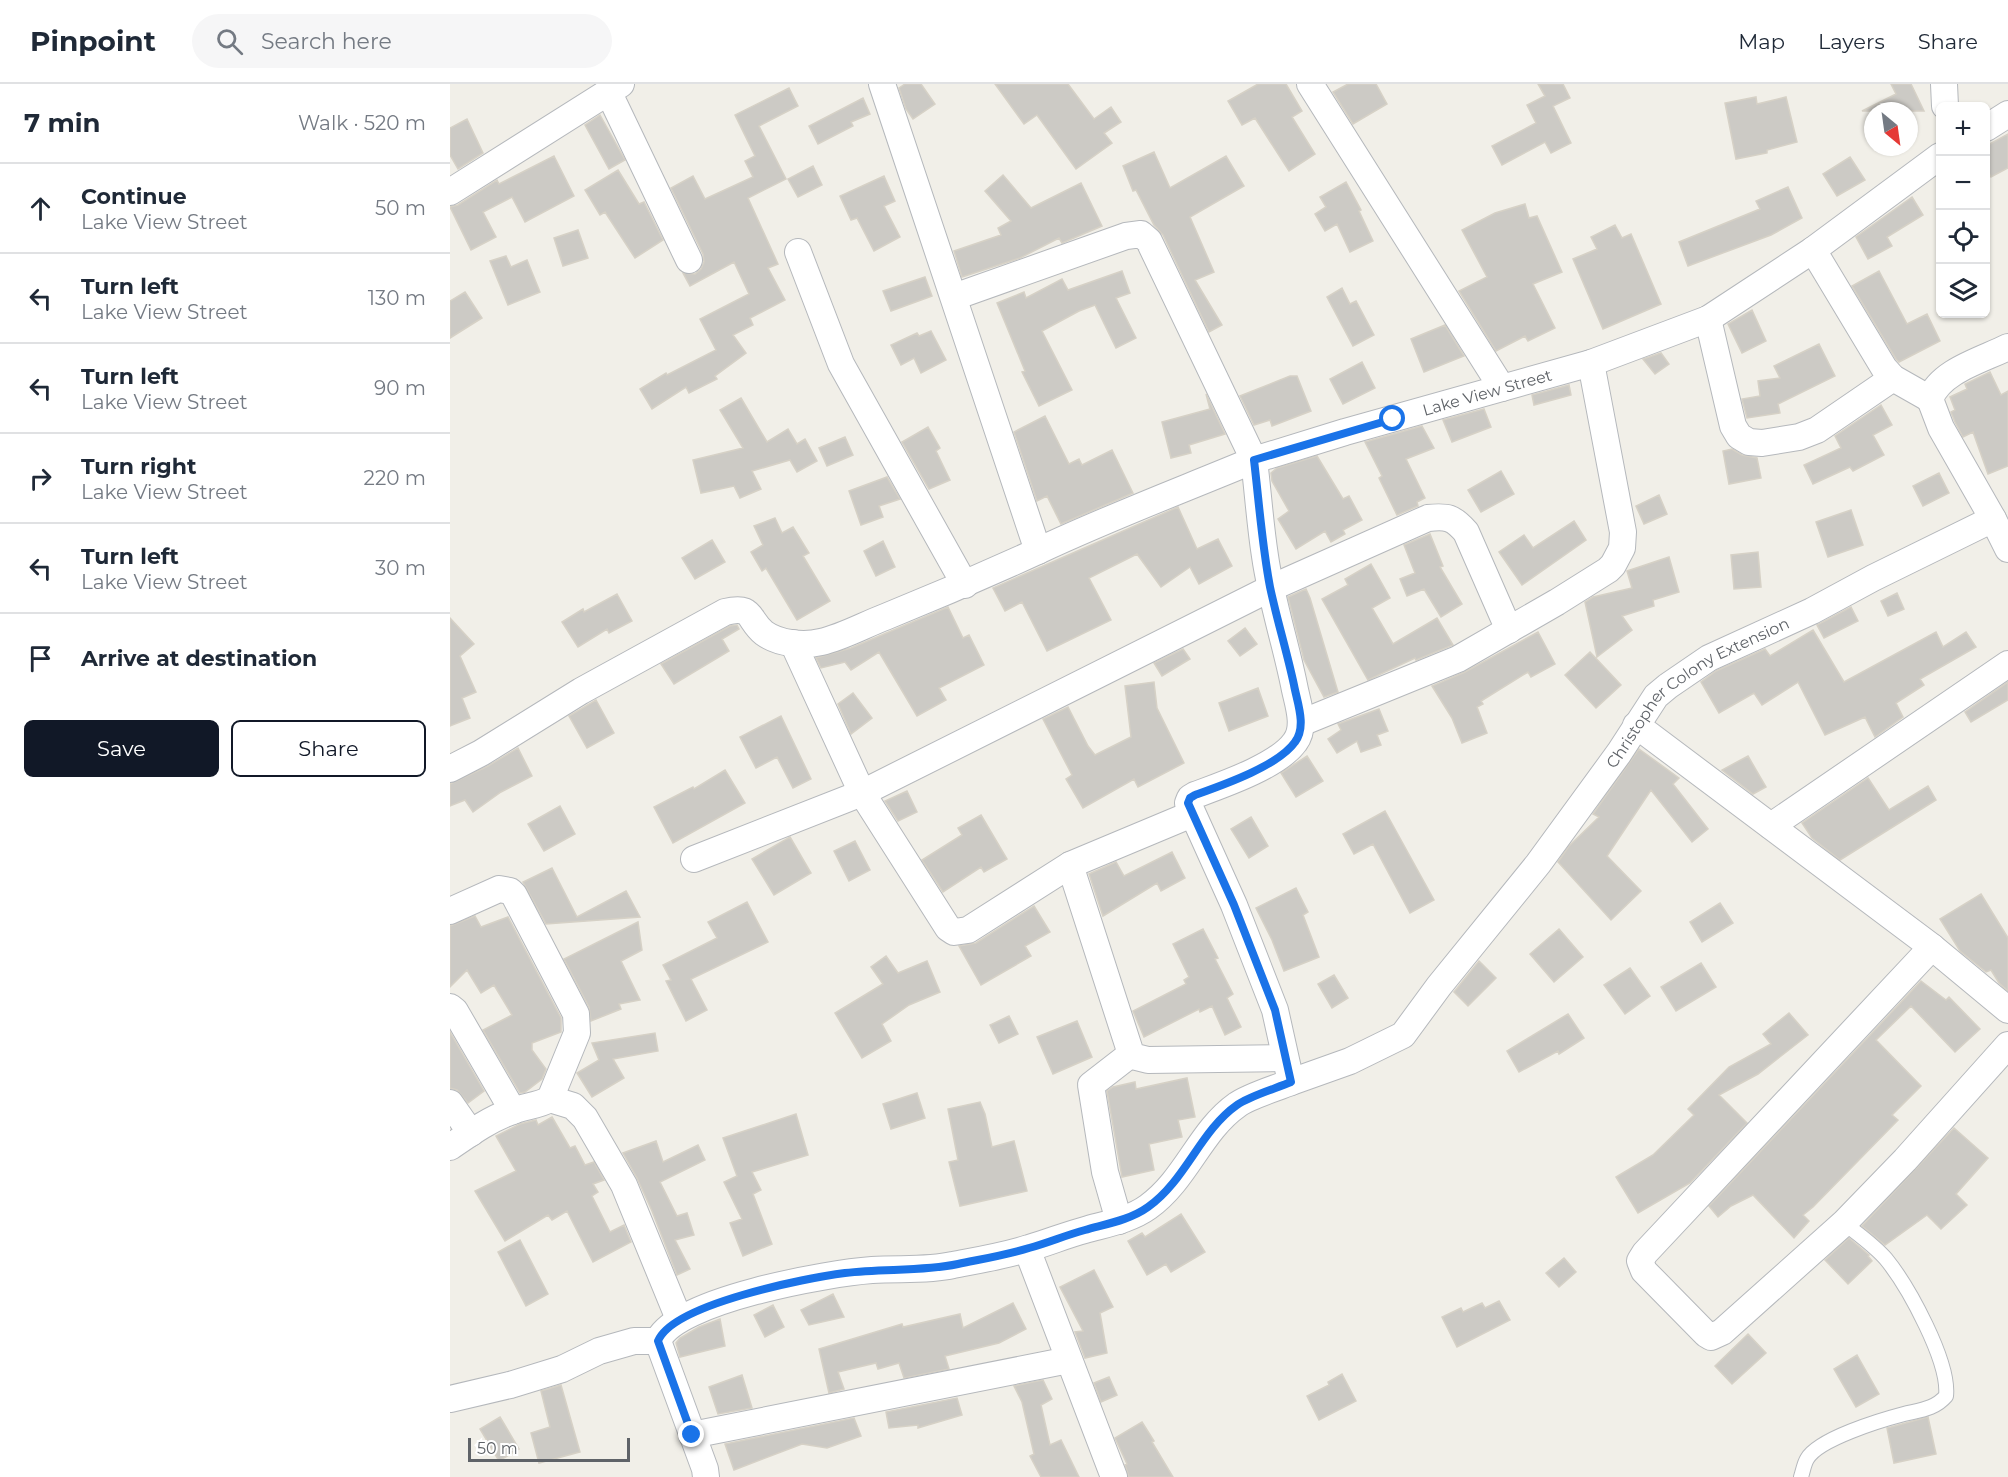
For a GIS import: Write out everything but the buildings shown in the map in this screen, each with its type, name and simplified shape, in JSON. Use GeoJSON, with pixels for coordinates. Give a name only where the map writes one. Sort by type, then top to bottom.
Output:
{"type":"FeatureCollection","features":[{"type":"Feature","properties":{"kind":"street"},"geometry":{"type":"LineString","coordinates":[[882,84],[1038,551]]}},
{"type":"Feature","properties":{"kind":"street"},"geometry":{"type":"LineString","coordinates":[[1311,84],[1502,388]]}},
{"type":"Feature","properties":{"kind":"street"},"geometry":{"type":"LineString","coordinates":[[1944,84],[1945,102]]}},
{"type":"Feature","properties":{"kind":"street"},"geometry":{"type":"LineString","coordinates":[[450,192],[617,86],[689,261]]}},
{"type":"Feature","properties":{"kind":"street"},"geometry":{"type":"LineString","coordinates":[[1990,125],[2008,114]]}},
{"type":"Feature","properties":{"kind":"street","name":"Lake View Street"},"geometry":{"type":"LineString","coordinates":[[793,643],[824,641],[965,585],[1102,521],[1254,460],[1591,363],[1707,319],[1813,250],[1936,160]]}},
{"type":"Feature","properties":{"kind":"street"},"geometry":{"type":"LineString","coordinates":[[706,1477],[658,1341],[661,1334],[679,1319],[759,1290],[843,1273],[939,1268],[1027,1249],[1119,1221],[1148,1208],[1178,1178],[1215,1127],[1238,1104],[1291,1082],[1275,1010],[1234,905],[1188,803],[1190,798],[1258,769],[1280,756],[1296,742],[1301,723],[1265,555],[1254,460],[1149,241],[1141,234],[1126,236],[954,297]]}},
{"type":"Feature","properties":{"kind":"street"},"geometry":{"type":"LineString","coordinates":[[1813,250],[1884,368],[1893,378],[1930,399]]}},
{"type":"Feature","properties":{"kind":"street"},"geometry":{"type":"LineString","coordinates":[[798,252],[841,364],[965,585]]}},
{"type":"Feature","properties":{"kind":"street"},"geometry":{"type":"LineString","coordinates":[[1707,319],[1733,426],[1739,436],[1749,442],[1762,443],[1799,437],[1816,429],[1893,378]]}},
{"type":"Feature","properties":{"kind":"street"},"geometry":{"type":"LineString","coordinates":[[2008,347],[1948,375],[1933,390],[1930,399],[1941,428],[2008,549]]}},
{"type":"Feature","properties":{"kind":"street"},"geometry":{"type":"LineString","coordinates":[[1301,723],[1458,659],[1557,602],[1608,570],[1617,560],[1622,548],[1623,532],[1591,363]]}},
{"type":"Feature","properties":{"kind":"street"},"geometry":{"type":"LineString","coordinates":[[694,858],[862,793],[1271,588],[1428,518],[1443,516],[1456,521],[1466,532],[1509,630]]}},
{"type":"Feature","properties":{"kind":"street","name":"Christopher Colony Extension"},"geometry":{"type":"LineString","coordinates":[[1291,1082],[1350,1061],[1398,1039],[1408,1030],[1439,986],[1538,864],[1619,753],[1656,696],[1668,686],[1709,658],[1812,611],[1993,519]]}},
{"type":"Feature","properties":{"kind":"street"},"geometry":{"type":"LineString","coordinates":[[450,769],[481,753],[581,691],[725,612],[735,609],[752,615],[762,631],[769,636],[793,643],[862,793],[948,928],[954,932],[968,930],[1070,865],[1192,814]]}},
{"type":"Feature","properties":{"kind":"street"},"geometry":{"type":"LineString","coordinates":[[1771,826],[2008,664]]}},
{"type":"Feature","properties":{"kind":"street"},"geometry":{"type":"LineString","coordinates":[[1636,725],[1932,947],[2008,1010]]}},
{"type":"Feature","properties":{"kind":"street"},"geometry":{"type":"LineString","coordinates":[[1070,865],[1131,1053],[1148,1060],[1285,1058]]}},
{"type":"Feature","properties":{"kind":"street"},"geometry":{"type":"LineString","coordinates":[[450,911],[499,889],[510,891],[576,1014],[577,1033],[550,1099],[490,1120],[450,1147]]}},
{"type":"Feature","properties":{"kind":"street"},"geometry":{"type":"LineString","coordinates":[[1932,947],[1645,1252],[1640,1264],[1644,1271],[1706,1334],[1715,1336],[1725,1330],[1844,1223],[1905,1160],[2008,1045]]}},
{"type":"Feature","properties":{"kind":"street"},"geometry":{"type":"LineString","coordinates":[[450,1007],[455,1011],[513,1111]]}},
{"type":"Feature","properties":{"kind":"street"},"geometry":{"type":"LineString","coordinates":[[1119,1221],[1105,1172],[1091,1085],[1131,1053]]}},
{"type":"Feature","properties":{"kind":"street"},"geometry":{"type":"LineString","coordinates":[[550,1099],[573,1106],[585,1118],[624,1185],[679,1319]]}},
{"type":"Feature","properties":{"kind":"street"},"geometry":{"type":"LineString","coordinates":[[450,1103],[471,1133]]}},
{"type":"Feature","properties":{"kind":"street"},"geometry":{"type":"LineString","coordinates":[[1027,1249],[1114,1477]]}},
{"type":"Feature","properties":{"kind":"street"},"geometry":{"type":"LineString","coordinates":[[450,1399],[510,1385],[562,1369],[599,1351],[625,1343],[658,1341]]}},
{"type":"Feature","properties":{"kind":"street"},"geometry":{"type":"LineString","coordinates":[[692,1435],[1069,1360]]}},
{"type":"Feature","properties":{"kind":"lane"},"geometry":{"type":"LineString","coordinates":[[1801,1477],[1806,1459],[1819,1446],[1836,1437],[1900,1415],[1934,1407],[1946,1396],[1947,1384],[1933,1342],[1904,1283],[1884,1257],[1844,1223]]}},
{"type":"Feature","properties":{"kind":"route"},"geometry":{"type":"LineString","coordinates":[[692,1435],[658,1341],[661,1334],[679,1319],[759,1290],[843,1273],[939,1268],[1027,1249],[1115,1222],[1148,1208],[1178,1178],[1215,1127],[1238,1104],[1291,1082],[1275,1010],[1234,905],[1188,803],[1195,795],[1258,769],[1280,756],[1296,742],[1301,723],[1265,555],[1254,460],[1393,419]]}}]}
